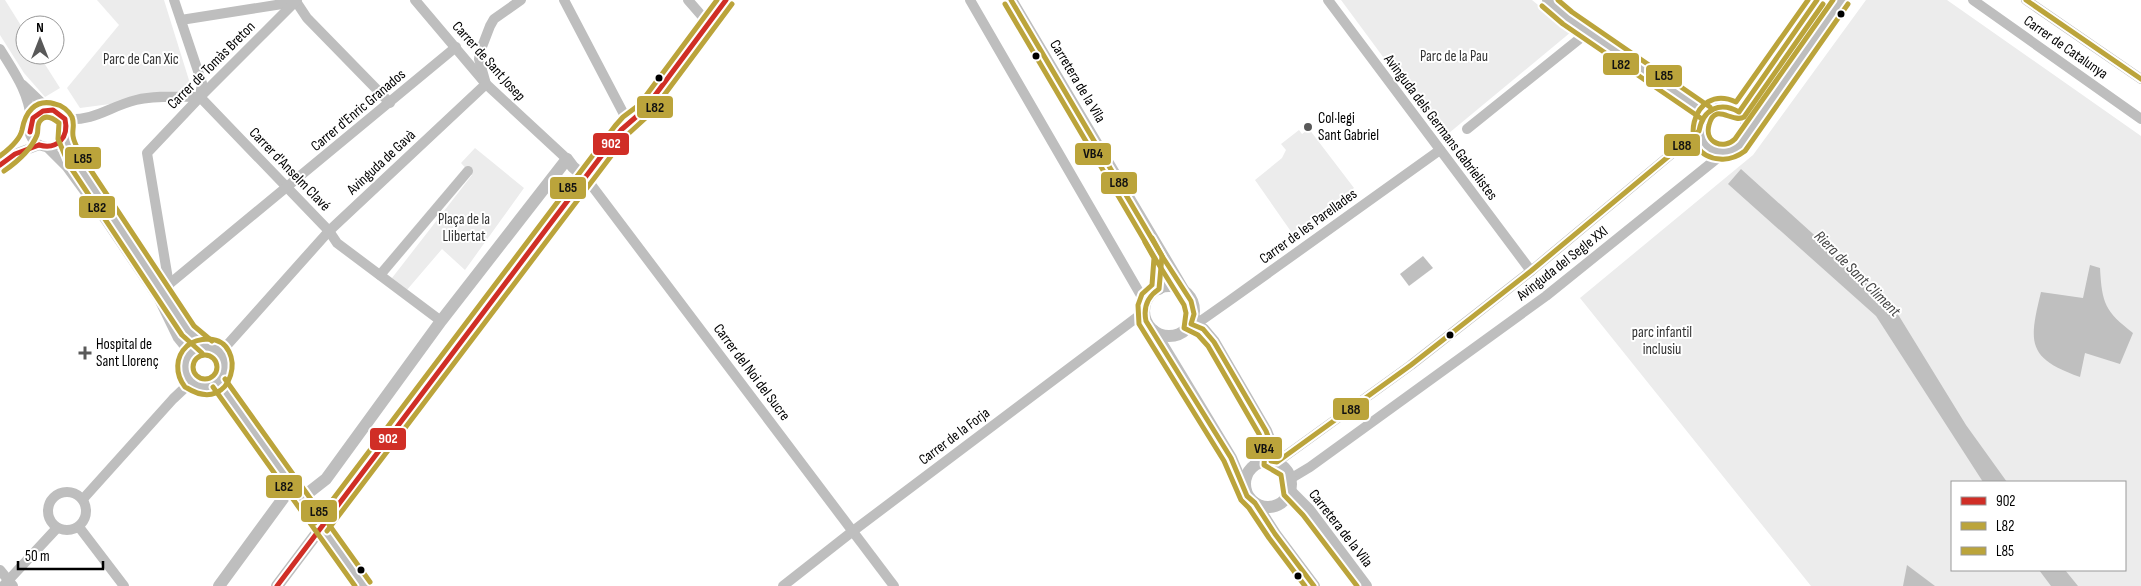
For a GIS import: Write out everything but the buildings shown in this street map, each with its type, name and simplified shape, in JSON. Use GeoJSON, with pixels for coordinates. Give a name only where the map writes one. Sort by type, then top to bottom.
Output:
{"type":"FeatureCollection","features":[{"type":"Feature","properties":{"kind":"street"},"geometry":{"type":"LineString","coordinates":[[22,84],[44,105],[65,118],[91,118],[136,100],[161,97],[200,97],[202,83],[174,0]]}},
{"type":"Feature","properties":{"kind":"street","name":"Carrer de Sant Josep"},"geometry":{"type":"LineString","coordinates":[[415,0],[486,84],[566,159]]}},
{"type":"Feature","properties":{"kind":"street"},"geometry":{"type":"LineString","coordinates":[[486,84],[479,59],[490,26],[494,20],[521,0]]}},
{"type":"Feature","properties":{"kind":"street"},"geometry":{"type":"LineString","coordinates":[[564,0],[628,122]]}},
{"type":"Feature","properties":{"kind":"street"},"geometry":{"type":"LineString","coordinates":[[688,0],[708,23]]}},
{"type":"Feature","properties":{"kind":"street"},"geometry":{"type":"LineString","coordinates":[[276,586],[628,122],[644,110],[726,0]]}},
{"type":"Feature","properties":{"kind":"street"},"geometry":{"type":"LineString","coordinates":[[970,0],[1145,308],[1146,320],[1231,458],[1245,491],[1314,586]]}},
{"type":"Feature","properties":{"kind":"street","name":"Carretera de la Vila"},"geometry":{"type":"LineString","coordinates":[[1012,0],[1184,291]]}},
{"type":"Feature","properties":{"kind":"street","name":"Avinguda dels Germans Gabrielistes"},"geometry":{"type":"LineString","coordinates":[[1328,0],[1531,272]]}},
{"type":"Feature","properties":{"kind":"street"},"geometry":{"type":"LineString","coordinates":[[1546,0],[1588,32],[1706,113]]}},
{"type":"Feature","properties":{"kind":"street"},"geometry":{"type":"LineString","coordinates":[[1739,112],[1817,0]]}},
{"type":"Feature","properties":{"kind":"street"},"geometry":{"type":"LineString","coordinates":[[1746,134],[1746,124],[1739,112],[1731,107],[1722,106],[1714,108],[1706,113],[1702,119],[1700,131],[1702,140],[1708,147],[1716,152],[1725,152],[1733,150],[1740,145],[1842,0]]}},
{"type":"Feature","properties":{"kind":"street","name":"Carrer de Catalunya"},"geometry":{"type":"LineString","coordinates":[[1973,0],[2141,119]]}},
{"type":"Feature","properties":{"kind":"street","name":"Carrer de Catalunya"},"geometry":{"type":"LineString","coordinates":[[2026,0],[2141,79]]}},
{"type":"Feature","properties":{"kind":"street"},"geometry":{"type":"LineString","coordinates":[[181,20],[295,1],[307,18],[390,103]]}},
{"type":"Feature","properties":{"kind":"street","name":"Carrer de Tomàs Breton"},"geometry":{"type":"LineString","coordinates":[[166,288],[147,153],[295,1]]}},
{"type":"Feature","properties":{"kind":"street"},"geometry":{"type":"LineString","coordinates":[[1467,129],[1588,32]]}},
{"type":"Feature","properties":{"kind":"street","name":"Carrer d'Enric Granados"},"geometry":{"type":"LineString","coordinates":[[166,288],[456,47]]}},
{"type":"Feature","properties":{"kind":"street"},"geometry":{"type":"LineString","coordinates":[[0,49],[22,84],[30,106],[30,132],[34,142],[43,146],[67,167],[159,299],[178,338],[190,352]]}},
{"type":"Feature","properties":{"kind":"street","name":"Avinguda de Gavà"},"geometry":{"type":"LineString","coordinates":[[220,352],[329,232],[486,84]]}},
{"type":"Feature","properties":{"kind":"street","name":"Carrer d'Anselm Clavé"},"geometry":{"type":"LineString","coordinates":[[200,97],[329,232],[336,243],[440,321]]}},
{"type":"Feature","properties":{"kind":"street"},"geometry":{"type":"LineString","coordinates":[[31,120],[40,111],[53,110]]}},
{"type":"Feature","properties":{"kind":"street"},"geometry":{"type":"LineString","coordinates":[[15,154],[43,146],[58,145],[65,137],[67,125],[65,118]]}},
{"type":"Feature","properties":{"kind":"street","name":"Avinguda del Segle XXI"},"geometry":{"type":"LineString","coordinates":[[1274,462],[1418,360],[1531,272],[1700,131]]}},
{"type":"Feature","properties":{"kind":"street"},"geometry":{"type":"LineString","coordinates":[[0,165],[15,154],[30,132]]}},
{"type":"Feature","properties":{"kind":"street"},"geometry":{"type":"LineString","coordinates":[[65,137],[75,161],[166,288],[188,331],[207,347],[220,352],[226,364],[223,378],[214,386],[202,388],[191,382],[187,377],[184,364],[190,352],[201,347],[207,347]]}},
{"type":"Feature","properties":{"kind":"street","name":"Carrer de les Parellades"},"geometry":{"type":"LineString","coordinates":[[1192,323],[1202,320],[1440,150]]}},
{"type":"Feature","properties":{"kind":"street","name":"Avinguda del Segle XXI"},"geometry":{"type":"LineString","coordinates":[[1290,485],[1310,467],[1546,296],[1725,152]]}},
{"type":"Feature","properties":{"kind":"street"},"geometry":{"type":"LineString","coordinates":[[303,497],[326,478],[440,321],[566,159],[572,168],[586,178]]}},
{"type":"Feature","properties":{"kind":"street"},"geometry":{"type":"LineString","coordinates":[[380,275],[468,171]]}},
{"type":"Feature","properties":{"kind":"street","name":"Carrer del Noi del Sucre"},"geometry":{"type":"LineString","coordinates":[[586,178],[894,586]]}},
{"type":"Feature","properties":{"kind":"street"},"geometry":{"type":"LineString","coordinates":[[1160,288],[1162,256]]}},
{"type":"Feature","properties":{"kind":"street"},"geometry":{"type":"LineString","coordinates":[[1145,308],[1151,295],[1160,288],[1170,286],[1184,291],[1194,304],[1192,323],[1184,332],[1174,336],[1164,336],[1154,331]]}},
{"type":"Feature","properties":{"kind":"street","name":"Carrer de la Forja"},"geometry":{"type":"LineString","coordinates":[[783,586],[1145,308]]}},
{"type":"Feature","properties":{"kind":"street"},"geometry":{"type":"LineString","coordinates":[[1192,323],[1204,329],[1214,342],[1266,431],[1274,449],[1274,462]]}},
{"type":"Feature","properties":{"kind":"street"},"geometry":{"type":"LineString","coordinates":[[83,499],[173,399],[191,382]]}},
{"type":"Feature","properties":{"kind":"street"},"geometry":{"type":"LineString","coordinates":[[219,383],[303,497],[321,527],[364,586]]}},
{"type":"Feature","properties":{"kind":"street"},"geometry":{"type":"LineString","coordinates":[[1245,491],[1244,484],[1248,471],[1258,462],[1274,462],[1286,469],[1290,485],[1284,500],[1276,506],[1265,507],[1255,503]]}},
{"type":"Feature","properties":{"kind":"street"},"geometry":{"type":"LineString","coordinates":[[219,586],[293,485]]}},
{"type":"Feature","properties":{"kind":"street","name":"Carretera de la Vila"},"geometry":{"type":"LineString","coordinates":[[1290,485],[1366,586]]}},
{"type":"Feature","properties":{"kind":"street"},"geometry":{"type":"LineString","coordinates":[[63,492],[70,492],[83,499],[87,511],[86,517],[79,527],[67,531],[57,528],[49,519],[48,512],[54,497],[63,492]]}},
{"type":"Feature","properties":{"kind":"street"},"geometry":{"type":"LineString","coordinates":[[79,527],[124,586]]}},
{"type":"Feature","properties":{"kind":"street"},"geometry":{"type":"LineString","coordinates":[[0,570],[8,584],[57,528]]}},
{"type":"Feature","properties":{"kind":"green space"},"geometry":{"type":"Polygon","coordinates":[[[0,0],[5,0],[15,16],[15,59],[0,35],[0,0]]]}},
{"type":"Feature","properties":{"kind":"green space","name":"Parc de Can Xic"},"geometry":{"type":"Polygon","coordinates":[[[97,0],[164,0],[193,93],[80,108],[67,88],[119,25],[97,0]]]}},
{"type":"Feature","properties":{"kind":"green space","name":"Parc de la Pau"},"geometry":{"type":"Polygon","coordinates":[[[1341,0],[1532,0],[1571,32],[1443,138],[1341,0]]]}},
{"type":"Feature","properties":{"kind":"green space","name":"parc infantil inclusiu"},"geometry":{"type":"Polygon","coordinates":[[[1866,0],[1947,0],[2141,136],[2141,586],[1811,586],[1580,298],[1753,155],[1866,0]]]}},
{"type":"Feature","properties":{"kind":"green space"},"geometry":{"type":"Polygon","coordinates":[[[19,65],[45,65],[60,88],[45,97],[19,65]]]}},
{"type":"Feature","properties":{"kind":"green space"},"geometry":{"type":"Polygon","coordinates":[[[1309,129],[1354,188],[1292,233],[1255,180],[1282,158],[1286,150],[1281,144],[1299,130],[1302,134],[1309,129]]]}},
{"type":"Feature","properties":{"kind":"green space","name":"Plaça de la Llibertat"},"geometry":{"type":"Polygon","coordinates":[[[475,148],[524,188],[465,270],[442,249],[406,291],[392,278],[472,175],[461,163],[475,148]]]}},
{"type":"Feature","properties":{"kind":"shaded area"},"geometry":{"type":"Polygon","coordinates":[[[1741,169],[1863,279],[1899,316],[1966,425],[2006,481],[1982,481],[1876,316],[1728,184],[1741,169]]]}},
{"type":"Feature","properties":{"kind":"shaded area"},"geometry":{"type":"Polygon","coordinates":[[[1423,256],[1433,268],[1409,286],[1400,274],[1423,256]]]}},
{"type":"Feature","properties":{"kind":"shaded area"},"geometry":{"type":"Polygon","coordinates":[[[2090,265],[2100,268],[2102,290],[2107,306],[2116,319],[2133,333],[2120,364],[2085,353],[2080,377],[2049,363],[2041,355],[2036,346],[2034,324],[2041,292],[2083,298],[2090,265]]]}},
{"type":"Feature","properties":{"kind":"shaded area"},"geometry":{"type":"Polygon","coordinates":[[[1907,565],[1935,586],[1903,586],[1907,565]]]}},
{"type":"Feature","properties":{"kind":"shaded area"},"geometry":{"type":"Polygon","coordinates":[[[2040,571],[2066,571],[2078,586],[2051,586],[2040,571]]]}},
{"type":"Feature","properties":{"kind":"transit line","name":"L85"},"geometry":{"type":"LineString","coordinates":[[315,523],[615,126],[623,117],[639,105],[717,0]]}},
{"type":"Feature","properties":{"kind":"transit line","name":"902"},"geometry":{"type":"LineString","coordinates":[[277,586],[621,130],[644,110],[726,0]]}},
{"type":"Feature","properties":{"kind":"transit line","name":"L88"},"geometry":{"type":"LineString","coordinates":[[1011,0],[1162,256],[1191,301],[1194,314],[1191,324],[1203,329],[1214,342],[1266,431],[1273,449],[1271,461],[1277,462],[1411,365],[1531,271],[1699,131],[1701,123],[1708,112],[1719,107],[1739,112],[1817,0]]}},
{"type":"Feature","properties":{"kind":"transit line","name":"L85"},"geometry":{"type":"LineString","coordinates":[[1558,0],[1572,12],[1710,107]]}},
{"type":"Feature","properties":{"kind":"transit line","name":"L82"},"geometry":{"type":"LineString","coordinates":[[1808,0],[1736,102],[1721,98],[1708,102],[1699,110],[1694,122],[1693,135],[1697,146],[1706,155],[1727,159],[1745,151],[1848,4]]}},
{"type":"Feature","properties":{"kind":"transit line","name":"L85"},"geometry":{"type":"LineString","coordinates":[[1823,4],[1744,117],[1734,118],[1720,114],[1712,118],[1708,131],[1712,140],[1716,143],[1726,144],[1735,139],[1833,0]]}},
{"type":"Feature","properties":{"kind":"transit line","name":"L88"},"geometry":{"type":"LineString","coordinates":[[2026,0],[2141,79]]}},
{"type":"Feature","properties":{"kind":"transit line","name":"L82"},"geometry":{"type":"LineString","coordinates":[[327,531],[627,135],[650,114],[732,4]]}},
{"type":"Feature","properties":{"kind":"transit line","name":"VB4"},"geometry":{"type":"LineString","coordinates":[[1005,4],[1184,305],[1186,313],[1184,328],[1198,335],[1208,346],[1259,434],[1265,450],[1264,465],[1281,475],[1284,495],[1303,515],[1357,586]]}},
{"type":"Feature","properties":{"kind":"transit line","name":"L82"},"geometry":{"type":"LineString","coordinates":[[1542,6],[1563,24],[1702,119]]}},
{"type":"Feature","properties":{"kind":"transit line","name":"L85"},"geometry":{"type":"LineString","coordinates":[[0,156],[10,148],[21,134],[23,124],[32,108],[42,103],[48,103],[65,109],[72,117],[74,139],[82,157],[194,326],[212,341]]}},
{"type":"Feature","properties":{"kind":"transit line","name":"902"},"geometry":{"type":"LineString","coordinates":[[30,132],[33,118],[43,111],[53,110],[65,119],[65,131],[61,141],[52,146],[39,145]]}},
{"type":"Feature","properties":{"kind":"transit line","name":"L82"},"geometry":{"type":"LineString","coordinates":[[4,171],[19,160],[31,146],[37,135],[39,122],[43,118],[50,118],[59,123],[58,139],[69,165],[182,335],[202,353]]}},
{"type":"Feature","properties":{"kind":"transit line","name":"902"},"geometry":{"type":"LineString","coordinates":[[0,165],[15,154],[39,145]]}},
{"type":"Feature","properties":{"kind":"transit line","name":"L88"},"geometry":{"type":"LineString","coordinates":[[1152,238],[1162,256],[1159,289],[1151,295],[1147,303],[1145,311],[1146,321],[1231,458],[1247,496],[1255,503],[1275,534],[1314,586]]}},
{"type":"Feature","properties":{"kind":"transit line","name":"VB4"},"geometry":{"type":"LineString","coordinates":[[1145,242],[1154,258],[1152,285],[1142,294],[1138,305],[1139,324],[1224,461],[1241,500],[1249,508],[1305,586]]}},
{"type":"Feature","properties":{"kind":"transit line","name":"L82"},"geometry":{"type":"LineString","coordinates":[[185,387],[178,371],[178,360],[183,350],[195,341],[200,340],[209,339],[221,343],[229,352],[232,363],[231,375],[225,386],[216,393],[203,394],[187,388]]}},
{"type":"Feature","properties":{"kind":"transit line","name":"L85"},"geometry":{"type":"LineString","coordinates":[[205,355],[214,358],[217,367],[214,376],[205,379],[196,376],[193,367],[196,358],[205,355]]}},
{"type":"Feature","properties":{"kind":"transit line","name":"L85"},"geometry":{"type":"LineString","coordinates":[[225,379],[370,582]]}},
{"type":"Feature","properties":{"kind":"transit line","name":"L82"},"geometry":{"type":"LineString","coordinates":[[213,387],[355,586]]}},
{"type":"Feature","properties":{"kind":"place","name":"Col·legi Sant Gabriel"},"geometry":{"type":"Point","coordinates":[1308,127]}},
{"type":"Feature","properties":{"kind":"place","name":"Hospital de Sant Llorenç"},"geometry":{"type":"Point","coordinates":[85,353]}},
{"type":"Feature","properties":{"kind":"water label","name":"Riera de Sant Climent"},"geometry":{"type":"Point","coordinates":[1858,273]}}]}
